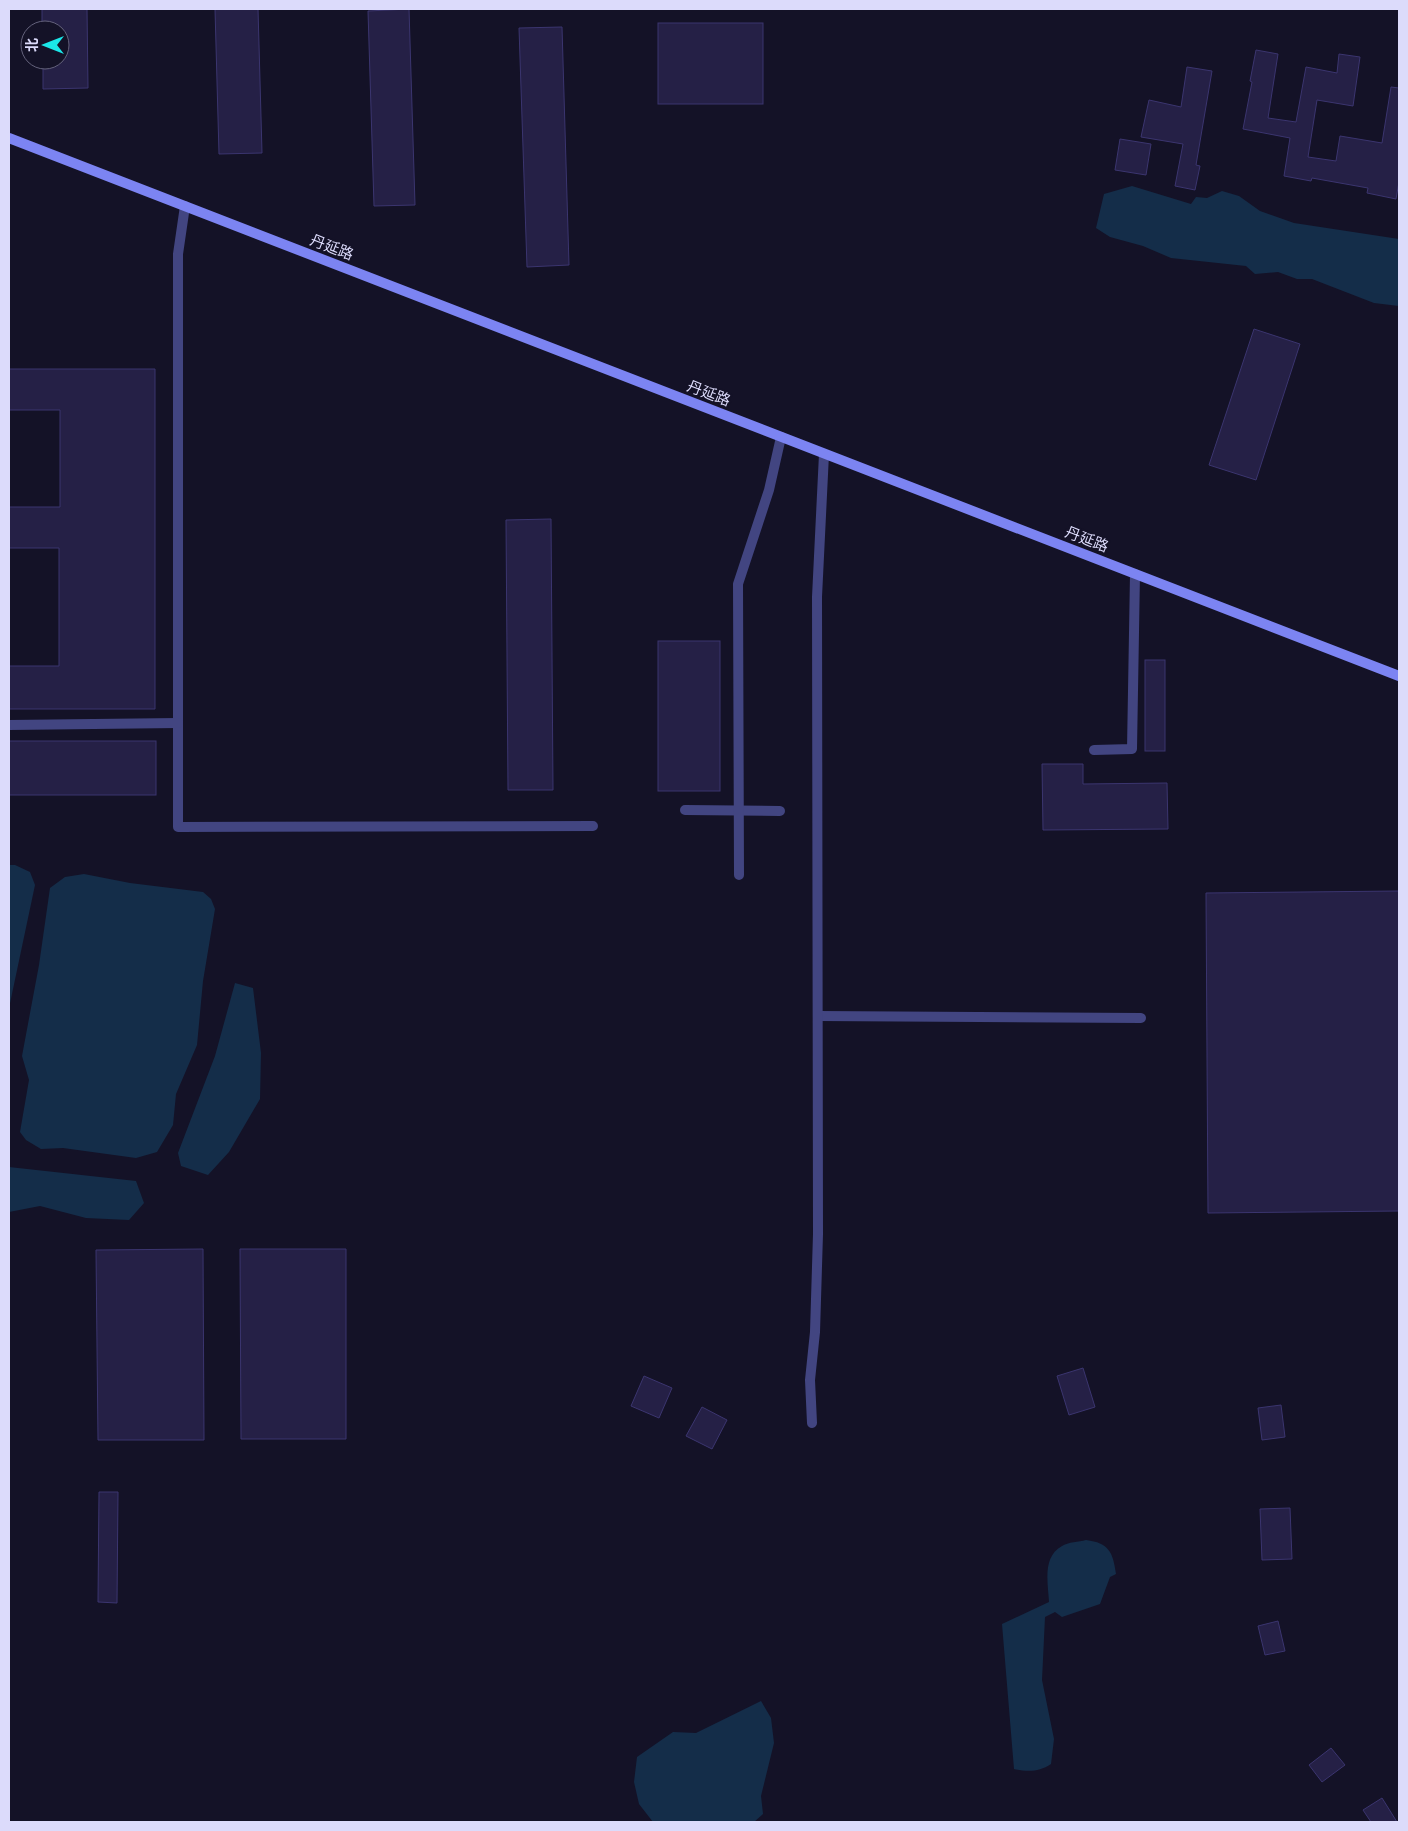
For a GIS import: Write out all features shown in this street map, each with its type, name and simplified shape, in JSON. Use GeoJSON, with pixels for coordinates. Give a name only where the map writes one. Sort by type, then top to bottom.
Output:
{"type":"FeatureCollection","features":[{"type":"Feature","properties":{"kind":"main road","name":"丹延路"},"geometry":{"type":"LineString","coordinates":[[9,138],[1399,676]]}},
{"type":"Feature","properties":{"kind":"street"},"geometry":{"type":"LineString","coordinates":[[185,206],[178,254],[178,827],[593,826]]}},
{"type":"Feature","properties":{"kind":"street"},"geometry":{"type":"LineString","coordinates":[[739,875],[738,584],[769,490],[781,437]]}},
{"type":"Feature","properties":{"kind":"street"},"geometry":{"type":"LineString","coordinates":[[812,1422],[810,1380],[815,1332],[818,1234],[818,597],[824,454]]}},
{"type":"Feature","properties":{"kind":"street"},"geometry":{"type":"LineString","coordinates":[[1094,750],[1132,749],[1135,574]]}},
{"type":"Feature","properties":{"kind":"street"},"geometry":{"type":"LineString","coordinates":[[9,726],[178,723]]}},
{"type":"Feature","properties":{"kind":"street"},"geometry":{"type":"LineString","coordinates":[[685,810],[780,811]]}},
{"type":"Feature","properties":{"kind":"street"},"geometry":{"type":"LineString","coordinates":[[818,1016],[1141,1018]]}},
{"type":"Feature","properties":{"kind":"water"},"geometry":{"type":"Polygon","coordinates":[[[1132,186],[1191,204],[1196,197],[1207,198],[1222,191],[1239,196],[1260,211],[1294,223],[1399,239],[1399,306],[1374,303],[1312,279],[1297,279],[1278,272],[1255,274],[1246,266],[1171,258],[1143,246],[1110,237],[1096,228],[1104,194],[1132,186]]]}},
{"type":"Feature","properties":{"kind":"water"},"geometry":{"type":"Polygon","coordinates":[[[9,865],[15,865],[30,872],[35,885],[9,1008],[9,865]]]}},
{"type":"Feature","properties":{"kind":"water"},"geometry":{"type":"Polygon","coordinates":[[[84,874],[130,883],[203,892],[211,899],[215,909],[203,981],[197,1045],[176,1094],[173,1125],[157,1152],[136,1158],[63,1148],[41,1149],[26,1140],[20,1132],[29,1080],[22,1056],[39,965],[50,888],[65,877],[84,874]]]}},
{"type":"Feature","properties":{"kind":"water"},"geometry":{"type":"Polygon","coordinates":[[[235,983],[253,988],[261,1053],[260,1099],[229,1152],[208,1175],[181,1166],[178,1153],[215,1056],[235,983]]]}},
{"type":"Feature","properties":{"kind":"water"},"geometry":{"type":"Polygon","coordinates":[[[9,1167],[136,1181],[144,1203],[129,1220],[86,1218],[40,1206],[9,1212],[9,1167]]]}},
{"type":"Feature","properties":{"kind":"water"},"geometry":{"type":"Polygon","coordinates":[[[1086,1540],[1105,1546],[1111,1554],[1116,1574],[1110,1577],[1100,1604],[1062,1617],[1055,1612],[1045,1617],[1042,1680],[1054,1739],[1051,1764],[1033,1771],[1014,1769],[1002,1624],[1049,1602],[1047,1579],[1051,1557],[1064,1545],[1086,1540]]]}},
{"type":"Feature","properties":{"kind":"water"},"geometry":{"type":"Polygon","coordinates":[[[761,1701],[771,1718],[774,1743],[761,1796],[763,1814],[754,1822],[653,1822],[639,1804],[634,1782],[637,1757],[673,1732],[696,1733],[761,1701]]]}},
{"type":"Feature","properties":{"kind":"building"},"geometry":{"type":"Polygon","coordinates":[[[42,9],[87,9],[88,88],[43,89],[43,70],[70,70],[70,20],[42,20],[42,9]]]}},
{"type":"Feature","properties":{"kind":"building"},"geometry":{"type":"Polygon","coordinates":[[[215,9],[258,9],[262,153],[219,154],[215,9]]]}},
{"type":"Feature","properties":{"kind":"building"},"geometry":{"type":"Polygon","coordinates":[[[409,9],[415,205],[374,206],[368,11],[409,9]]]}},
{"type":"Feature","properties":{"kind":"building"},"geometry":{"type":"Polygon","coordinates":[[[658,23],[763,23],[763,104],[658,104],[658,23]]]}},
{"type":"Feature","properties":{"kind":"building"},"geometry":{"type":"Polygon","coordinates":[[[562,27],[569,265],[527,267],[519,28],[562,27]]]}},
{"type":"Feature","properties":{"kind":"building"},"geometry":{"type":"Polygon","coordinates":[[[1256,50],[1278,54],[1268,118],[1296,122],[1306,67],[1337,73],[1339,54],[1360,57],[1353,106],[1317,100],[1308,157],[1336,161],[1340,136],[1382,143],[1391,87],[1399,88],[1399,182],[1396,199],[1367,193],[1368,188],[1312,178],[1311,181],[1284,176],[1290,138],[1243,129],[1256,50]]]}},
{"type":"Feature","properties":{"kind":"building"},"geometry":{"type":"Polygon","coordinates":[[[1187,67],[1212,71],[1196,165],[1200,166],[1195,190],[1175,186],[1183,144],[1141,137],[1149,100],[1181,107],[1187,67]]]}},
{"type":"Feature","properties":{"kind":"building"},"geometry":{"type":"Polygon","coordinates":[[[1120,139],[1151,144],[1146,175],[1115,170],[1120,139]]]}},
{"type":"Feature","properties":{"kind":"building"},"geometry":{"type":"Polygon","coordinates":[[[1254,329],[1300,344],[1256,480],[1209,465],[1254,329]]]}},
{"type":"Feature","properties":{"kind":"building"},"geometry":{"type":"Polygon","coordinates":[[[9,369],[155,369],[155,709],[9,709],[9,666],[59,666],[59,548],[9,548],[9,507],[60,507],[60,410],[9,410],[9,369]]]}},
{"type":"Feature","properties":{"kind":"building"},"geometry":{"type":"Polygon","coordinates":[[[551,519],[553,790],[508,790],[506,520],[551,519]]]}},
{"type":"Feature","properties":{"kind":"building"},"geometry":{"type":"Polygon","coordinates":[[[658,641],[720,641],[720,791],[658,791],[658,641]]]}},
{"type":"Feature","properties":{"kind":"building"},"geometry":{"type":"Polygon","coordinates":[[[1145,660],[1165,660],[1165,751],[1145,751],[1145,660]]]}},
{"type":"Feature","properties":{"kind":"building"},"geometry":{"type":"Polygon","coordinates":[[[9,741],[156,741],[156,795],[9,795],[9,741]]]}},
{"type":"Feature","properties":{"kind":"building"},"geometry":{"type":"Polygon","coordinates":[[[1042,764],[1083,764],[1083,784],[1167,783],[1168,829],[1043,830],[1042,764]]]}},
{"type":"Feature","properties":{"kind":"building"},"geometry":{"type":"Polygon","coordinates":[[[1399,891],[1399,1211],[1208,1213],[1206,893],[1399,891]]]}},
{"type":"Feature","properties":{"kind":"building"},"geometry":{"type":"Polygon","coordinates":[[[203,1249],[204,1440],[98,1440],[96,1250],[203,1249]]]}},
{"type":"Feature","properties":{"kind":"building"},"geometry":{"type":"Polygon","coordinates":[[[240,1249],[346,1249],[346,1439],[241,1439],[240,1249]]]}},
{"type":"Feature","properties":{"kind":"building"},"geometry":{"type":"Polygon","coordinates":[[[1083,1368],[1095,1407],[1069,1415],[1057,1376],[1083,1368]]]}},
{"type":"Feature","properties":{"kind":"building"},"geometry":{"type":"Polygon","coordinates":[[[644,1376],[672,1388],[659,1418],[631,1406],[644,1376]]]}},
{"type":"Feature","properties":{"kind":"building"},"geometry":{"type":"Polygon","coordinates":[[[1281,1405],[1285,1437],[1262,1440],[1258,1408],[1281,1405]]]}},
{"type":"Feature","properties":{"kind":"building"},"geometry":{"type":"Polygon","coordinates":[[[702,1407],[727,1420],[712,1449],[686,1436],[702,1407]]]}},
{"type":"Feature","properties":{"kind":"building"},"geometry":{"type":"Polygon","coordinates":[[[99,1492],[118,1492],[117,1603],[98,1602],[99,1492]]]}},
{"type":"Feature","properties":{"kind":"building"},"geometry":{"type":"Polygon","coordinates":[[[1290,1508],[1292,1559],[1262,1560],[1260,1509],[1290,1508]]]}},
{"type":"Feature","properties":{"kind":"building"},"geometry":{"type":"Polygon","coordinates":[[[1278,1621],[1285,1651],[1265,1655],[1258,1626],[1278,1621]]]}},
{"type":"Feature","properties":{"kind":"building"},"geometry":{"type":"Polygon","coordinates":[[[1331,1748],[1345,1765],[1322,1782],[1309,1765],[1331,1748]]]}},
{"type":"Feature","properties":{"kind":"building"},"geometry":{"type":"Polygon","coordinates":[[[1382,1798],[1397,1822],[1371,1822],[1363,1810],[1382,1798]]]}}]}
